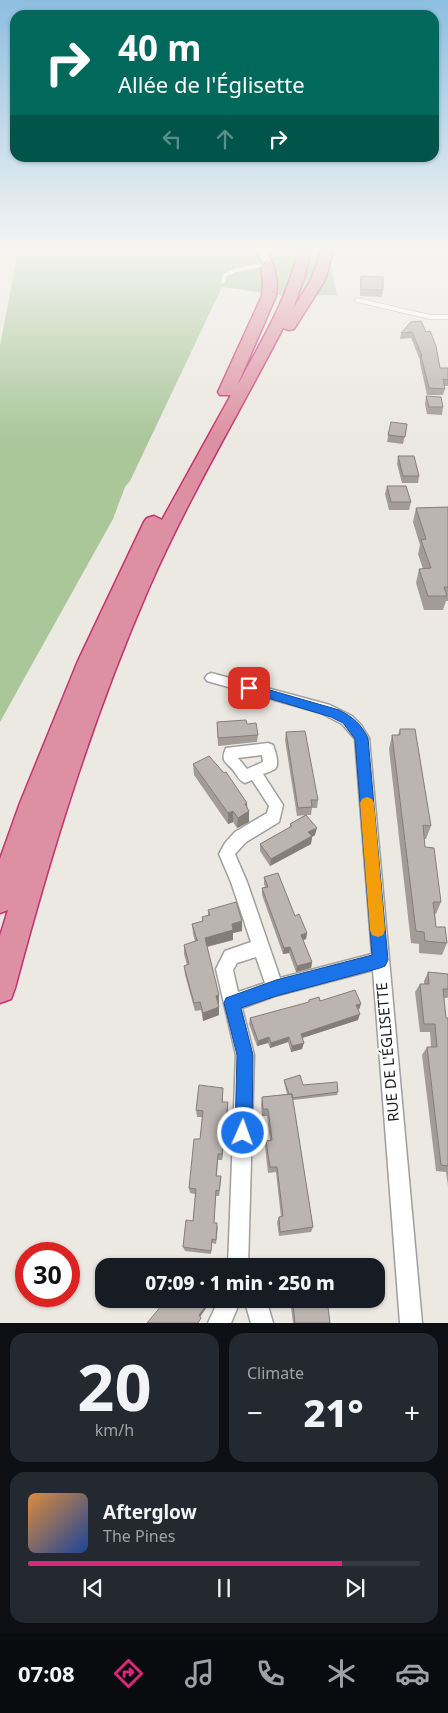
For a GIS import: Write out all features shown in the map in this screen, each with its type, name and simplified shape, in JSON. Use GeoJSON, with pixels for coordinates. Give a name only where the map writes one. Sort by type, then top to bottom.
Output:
{"type":"FeatureCollection","features":[{"type":"Feature","properties":{"kind":"highway"},"geometry":{"type":"LineString","coordinates":[[232,396],[263,313]]}},
{"type":"Feature","properties":{"kind":"highway"},"geometry":{"type":"LineString","coordinates":[[0,988],[42,843],[103,672],[154,556],[272,313]]}},
{"type":"Feature","properties":{"kind":"highway"},"geometry":{"type":"LineString","coordinates":[[0,900],[56,739],[118,592],[166,499],[284,313]]}},
{"type":"Feature","properties":{"kind":"highway"},"geometry":{"type":"LineString","coordinates":[[232,396],[296,313]]}},
{"type":"Feature","properties":{"kind":"street","name":"RUE DE L'ÉGLISETTE"},"geometry":{"type":"LineString","coordinates":[[211,678],[324,709],[347,720],[362,738],[411,1323]]}},
{"type":"Feature","properties":{"kind":"street"},"geometry":{"type":"LineString","coordinates":[[254,772],[276,805],[274,817],[236,840],[230,846],[227,854],[239,882],[276,988]]}},
{"type":"Feature","properties":{"kind":"street"},"geometry":{"type":"LineString","coordinates":[[241,1258],[245,1055],[224,969],[230,957],[261,947]]}},
{"type":"Feature","properties":{"kind":"street"},"geometry":{"type":"LineString","coordinates":[[232,1003],[276,988],[380,960]]}},
{"type":"Feature","properties":{"kind":"street"},"geometry":{"type":"LineString","coordinates":[[220,1323],[228,1308]]}},
{"type":"Feature","properties":{"kind":"street"},"geometry":{"type":"LineString","coordinates":[[258,1308],[262,1323]]}},
{"type":"Feature","properties":{"kind":"lane"},"geometry":{"type":"LineString","coordinates":[[412,313],[430,317],[448,317]]}},
{"type":"Feature","properties":{"kind":"green space"},"geometry":{"type":"Polygon","coordinates":[[[6,313],[210,313],[130,481],[125,487],[113,519],[0,722],[0,346],[6,313]]]}},
{"type":"Feature","properties":{"kind":"building"},"geometry":{"type":"Polygon","coordinates":[[[421,321],[426,332],[430,331],[436,346],[440,368],[448,368],[448,380],[443,379],[445,389],[429,388],[422,356],[412,332],[401,333],[411,322],[421,321]]]}},
{"type":"Feature","properties":{"kind":"building"},"geometry":{"type":"Polygon","coordinates":[[[426,396],[441,397],[443,407],[429,407],[426,396]]]}},
{"type":"Feature","properties":{"kind":"building"},"geometry":{"type":"Polygon","coordinates":[[[391,422],[407,424],[405,437],[388,435],[391,422]]]}},
{"type":"Feature","properties":{"kind":"building"},"geometry":{"type":"Polygon","coordinates":[[[398,456],[414,456],[419,476],[403,476],[398,456]]]}},
{"type":"Feature","properties":{"kind":"building"},"geometry":{"type":"Polygon","coordinates":[[[387,486],[406,486],[411,502],[391,502],[387,486]]]}},
{"type":"Feature","properties":{"kind":"building"},"geometry":{"type":"Polygon","coordinates":[[[448,507],[448,587],[444,587],[447,596],[428,596],[419,569],[431,568],[421,540],[426,539],[416,508],[448,507]]]}},
{"type":"Feature","properties":{"kind":"building"},"geometry":{"type":"Polygon","coordinates":[[[246,720],[247,724],[256,723],[258,735],[218,738],[217,722],[246,720]]]}},
{"type":"Feature","properties":{"kind":"building"},"geometry":{"type":"Polygon","coordinates":[[[400,729],[415,729],[431,826],[423,825],[425,847],[434,848],[441,902],[433,902],[436,927],[445,927],[447,943],[425,941],[424,932],[416,931],[392,735],[400,735],[400,729]]]}},
{"type":"Feature","properties":{"kind":"building"},"geometry":{"type":"Polygon","coordinates":[[[305,731],[318,800],[311,800],[312,807],[298,808],[286,732],[305,731]]]}},
{"type":"Feature","properties":{"kind":"building"},"geometry":{"type":"Polygon","coordinates":[[[209,756],[224,773],[226,772],[247,803],[245,804],[249,811],[238,818],[233,811],[228,813],[193,764],[209,756]]]}},
{"type":"Feature","properties":{"kind":"building"},"geometry":{"type":"Polygon","coordinates":[[[306,815],[317,828],[308,832],[312,836],[271,859],[260,844],[292,826],[290,824],[306,815]]]}},
{"type":"Feature","properties":{"kind":"building"},"geometry":{"type":"Polygon","coordinates":[[[278,873],[295,916],[299,914],[307,933],[301,935],[312,962],[297,966],[290,947],[284,948],[262,888],[268,887],[264,877],[278,873]]]}},
{"type":"Feature","properties":{"kind":"building"},"geometry":{"type":"Polygon","coordinates":[[[236,902],[242,921],[232,924],[233,930],[205,938],[219,995],[216,996],[219,1007],[203,1013],[200,1002],[194,1003],[184,966],[189,964],[184,945],[198,940],[192,924],[203,921],[202,917],[210,915],[208,910],[236,902]]]}},
{"type":"Feature","properties":{"kind":"building"},"geometry":{"type":"Polygon","coordinates":[[[428,972],[448,974],[448,989],[443,989],[446,1018],[448,1018],[448,1166],[441,1165],[427,1047],[437,1047],[435,1024],[424,1024],[420,984],[429,984],[428,972]]]}},
{"type":"Feature","properties":{"kind":"building"},"geometry":{"type":"Polygon","coordinates":[[[355,990],[361,1004],[356,1005],[360,1014],[301,1034],[304,1043],[292,1046],[289,1037],[271,1043],[269,1037],[258,1041],[250,1018],[309,1002],[309,1000],[319,997],[320,1001],[355,990]]]}},
{"type":"Feature","properties":{"kind":"building"},"geometry":{"type":"Polygon","coordinates":[[[300,1075],[303,1085],[337,1082],[338,1092],[292,1098],[292,1094],[289,1094],[284,1080],[300,1075]]]}},
{"type":"Feature","properties":{"kind":"building"},"geometry":{"type":"Polygon","coordinates":[[[199,1085],[223,1088],[222,1102],[228,1102],[222,1154],[218,1154],[216,1176],[221,1176],[219,1191],[216,1190],[214,1223],[217,1223],[216,1240],[212,1239],[211,1251],[183,1247],[186,1220],[193,1221],[196,1189],[189,1188],[194,1139],[200,1139],[203,1111],[196,1110],[199,1085]]]}},
{"type":"Feature","properties":{"kind":"building"},"geometry":{"type":"Polygon","coordinates":[[[292,1094],[313,1227],[280,1232],[279,1217],[283,1216],[277,1167],[270,1167],[266,1141],[272,1140],[268,1109],[263,1109],[262,1097],[292,1094]]]}},
{"type":"Feature","properties":{"kind":"building"},"geometry":{"type":"Polygon","coordinates":[[[160,1308],[204,1308],[199,1315],[201,1318],[198,1323],[147,1323],[160,1308]]]}},
{"type":"Feature","properties":{"kind":"building"},"geometry":{"type":"Polygon","coordinates":[[[293,1308],[328,1308],[330,1323],[295,1323],[293,1308]]]}},
{"type":"Feature","properties":{"kind":"slow traffic"},"geometry":{"type":"LineString","coordinates":[[367,803],[378,930]]}},
{"type":"Feature","properties":{"kind":"route"},"geometry":{"type":"LineString","coordinates":[[243,1133],[245,1055],[232,1003],[276,988],[380,960],[362,738],[347,720],[334,713],[249,688]]}}]}
